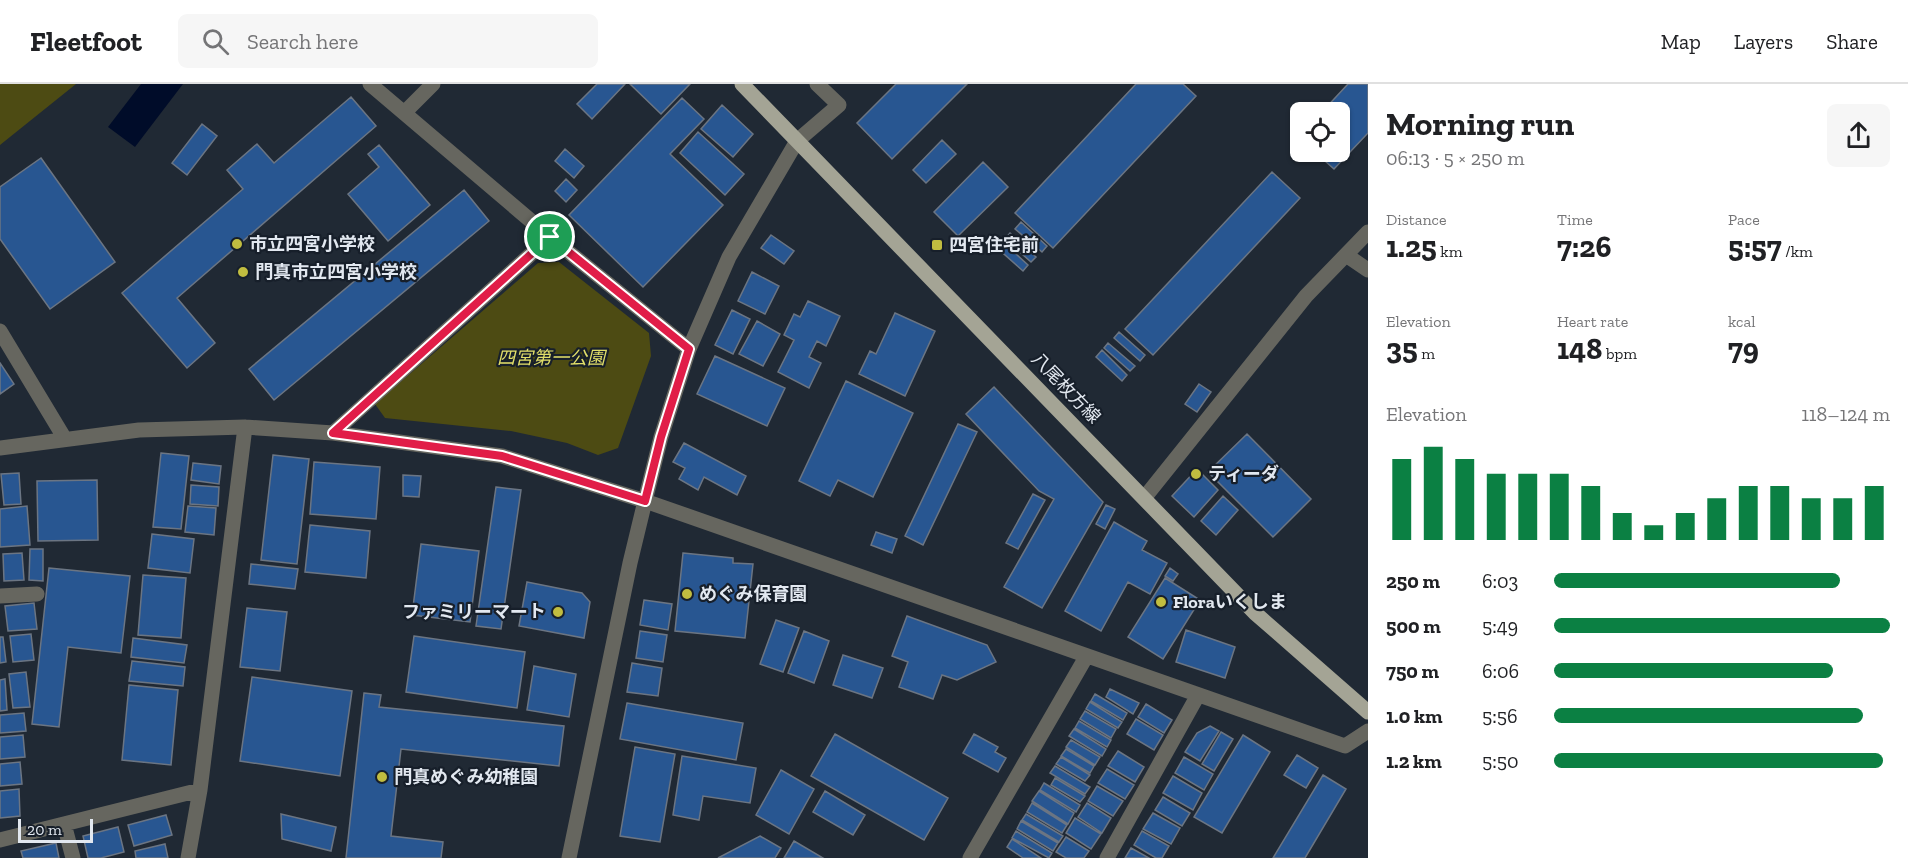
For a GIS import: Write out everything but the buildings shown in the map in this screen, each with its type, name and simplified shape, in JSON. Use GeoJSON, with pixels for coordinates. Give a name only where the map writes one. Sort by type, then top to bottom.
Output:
{"type":"FeatureCollection","features":[{"type":"Feature","properties":{"kind":"main road","name":"八尾枚方線"},"geometry":{"type":"LineString","coordinates":[[742,84],[1145,496],[1255,613],[1368,712]]}},
{"type":"Feature","properties":{"kind":"street"},"geometry":{"type":"LineString","coordinates":[[370,84],[550,237],[689,349]]}},
{"type":"Feature","properties":{"kind":"street"},"geometry":{"type":"LineString","coordinates":[[404,113],[433,84]]}},
{"type":"Feature","properties":{"kind":"street"},"geometry":{"type":"LineString","coordinates":[[569,858],[630,562],[661,437],[689,349],[729,257],[797,141],[839,105],[818,84]]}},
{"type":"Feature","properties":{"kind":"street"},"geometry":{"type":"LineString","coordinates":[[1145,496],[1306,296],[1368,232]]}},
{"type":"Feature","properties":{"kind":"street"},"geometry":{"type":"LineString","coordinates":[[333,433],[550,237]]}},
{"type":"Feature","properties":{"kind":"street"},"geometry":{"type":"LineString","coordinates":[[1346,255],[1368,270]]}},
{"type":"Feature","properties":{"kind":"street"},"geometry":{"type":"LineString","coordinates":[[0,331],[65,439]]}},
{"type":"Feature","properties":{"kind":"street"},"geometry":{"type":"LineString","coordinates":[[188,858],[200,790],[245,427]]}},
{"type":"Feature","properties":{"kind":"street"},"geometry":{"type":"LineString","coordinates":[[0,448],[139,430],[245,427],[333,433],[502,456],[645,501],[1345,746],[1368,731]]}},
{"type":"Feature","properties":{"kind":"street"},"geometry":{"type":"LineString","coordinates":[[0,596],[37,594]]}},
{"type":"Feature","properties":{"kind":"street"},"geometry":{"type":"LineString","coordinates":[[973,857],[1086,657]]}},
{"type":"Feature","properties":{"kind":"street"},"geometry":{"type":"LineString","coordinates":[[1107,858],[1198,695]]}},
{"type":"Feature","properties":{"kind":"street"},"geometry":{"type":"LineString","coordinates":[[0,840],[200,790]]}},
{"type":"Feature","properties":{"kind":"street"},"geometry":{"type":"LineString","coordinates":[[64,824],[73,858]]}},
{"type":"Feature","properties":{"kind":"green space"},"geometry":{"type":"Polygon","coordinates":[[[0,84],[76,84],[0,145],[0,84]]]}},
{"type":"Feature","properties":{"kind":"green space","name":"四宮第一公園"},"geometry":{"type":"Polygon","coordinates":[[[559,262],[649,333],[651,356],[618,448],[598,455],[567,443],[511,431],[385,418],[375,404],[538,263],[559,262]]]}},
{"type":"Feature","properties":{"kind":"water"},"geometry":{"type":"Polygon","coordinates":[[[141,84],[183,84],[135,147],[108,127],[141,84]]]}},
{"type":"Feature","properties":{"kind":"place","name":"市立四宮小学校"},"geometry":{"type":"Point","coordinates":[237,244]}},
{"type":"Feature","properties":{"kind":"place","name":"四宮住宅前"},"geometry":{"type":"Point","coordinates":[937,245]}},
{"type":"Feature","properties":{"kind":"place","name":"門真市立四宮小学校"},"geometry":{"type":"Point","coordinates":[243,272]}},
{"type":"Feature","properties":{"kind":"place","name":"ティーダ"},"geometry":{"type":"Point","coordinates":[1196,474]}},
{"type":"Feature","properties":{"kind":"place","name":"めぐみ保育園"},"geometry":{"type":"Point","coordinates":[687,594]}},
{"type":"Feature","properties":{"kind":"place","name":"Floraいくしま"},"geometry":{"type":"Point","coordinates":[1161,602]}},
{"type":"Feature","properties":{"kind":"place","name":"ファミリーマート"},"geometry":{"type":"Point","coordinates":[558,612]}},
{"type":"Feature","properties":{"kind":"place","name":"門真めぐみ幼稚園"},"geometry":{"type":"Point","coordinates":[382,777]}},
{"type":"Feature","properties":{"kind":"route"},"geometry":{"type":"LineString","coordinates":[[550,237],[689,349],[661,437],[645,501],[502,456],[333,433],[534,252],[550,237]]}}]}
